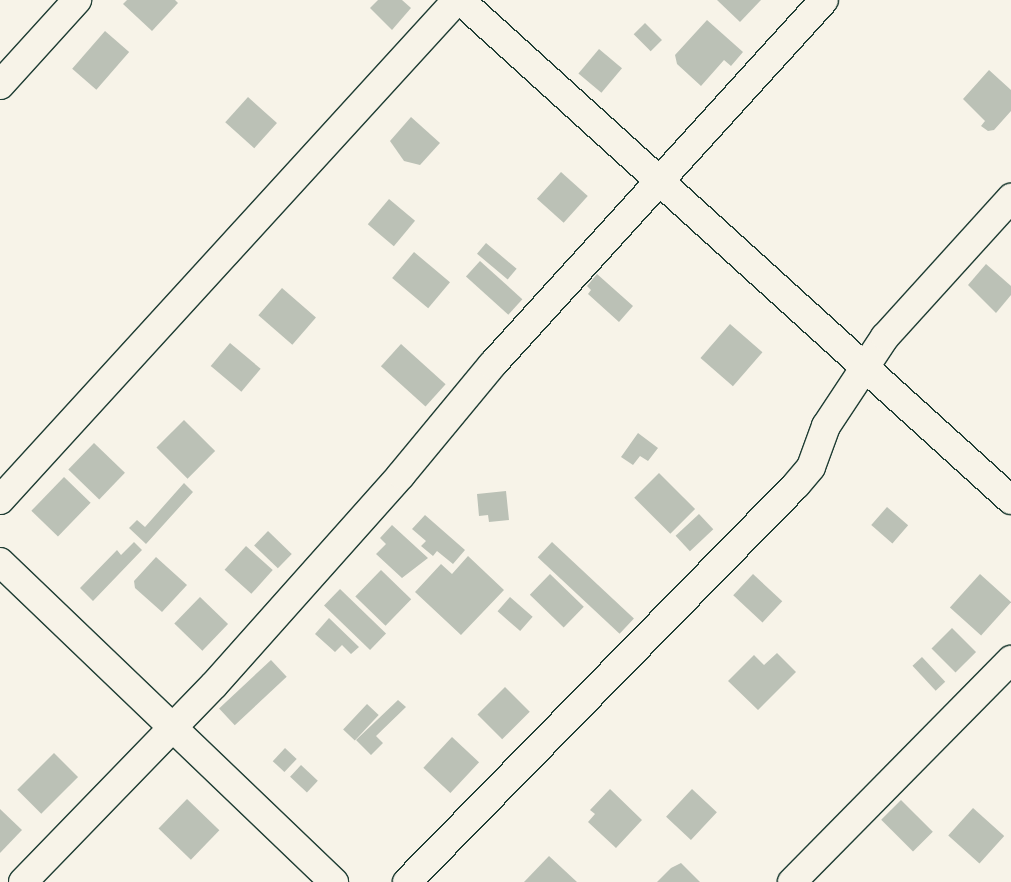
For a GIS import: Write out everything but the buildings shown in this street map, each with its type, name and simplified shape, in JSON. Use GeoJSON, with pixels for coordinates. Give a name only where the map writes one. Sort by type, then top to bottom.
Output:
{"type":"FeatureCollection","features":[{"type":"Feature","properties":{"kind":"street"},"geometry":{"type":"LineString","coordinates":[[0,85],[77,0]]}},
{"type":"Feature","properties":{"kind":"street"},"geometry":{"type":"LineString","coordinates":[[0,500],[459,0],[662,181],[1011,500]]}},
{"type":"Feature","properties":{"kind":"street"},"geometry":{"type":"LineString","coordinates":[[23,882],[171,729],[401,475],[492,365],[662,181],[824,0]]}},
{"type":"Feature","properties":{"kind":"street"},"geometry":{"type":"LineString","coordinates":[[407,882],[796,486],[811,467],[826,426],[912,304],[1011,198]]}},
{"type":"Feature","properties":{"kind":"street"},"geometry":{"type":"LineString","coordinates":[[0,562],[171,729],[334,882]]}},
{"type":"Feature","properties":{"kind":"street"},"geometry":{"type":"LineString","coordinates":[[792,882],[1011,660]]}}]}
